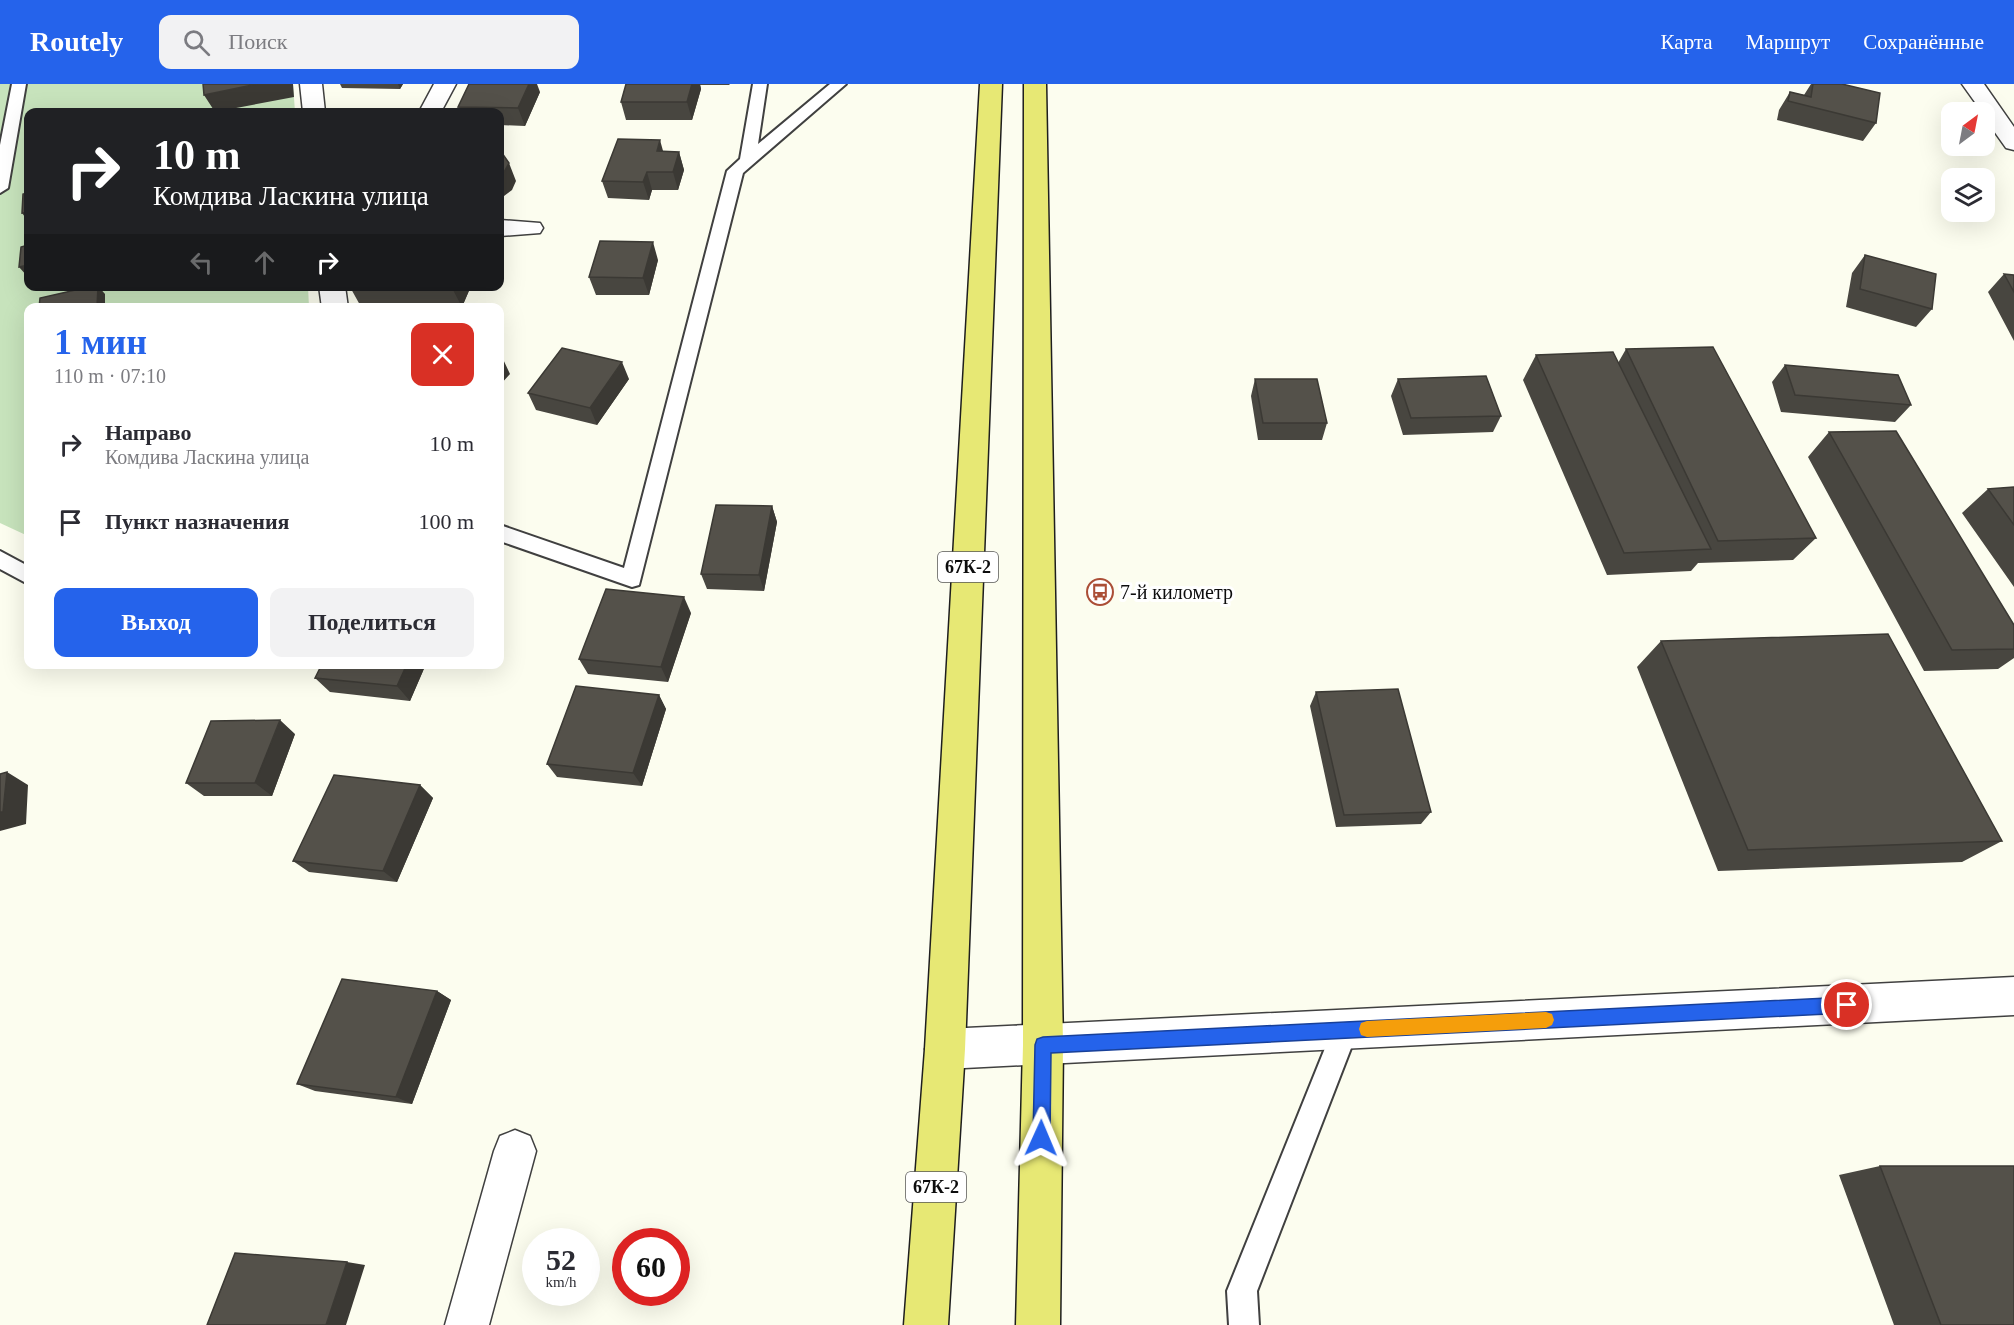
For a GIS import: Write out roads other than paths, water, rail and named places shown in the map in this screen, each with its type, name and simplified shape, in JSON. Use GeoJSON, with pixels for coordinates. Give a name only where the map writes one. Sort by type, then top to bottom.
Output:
{"type":"FeatureCollection","features":[{"type":"Feature","properties":{"kind":"main road","name":"67К-2"},"geometry":{"type":"LineString","coordinates":[[926,1325],[945,1049],[991,84]]}},
{"type":"Feature","properties":{"kind":"main road"},"geometry":{"type":"LineString","coordinates":[[1035,84],[1043,1045],[1038,1325]]}},
{"type":"Feature","properties":{"kind":"street"},"geometry":{"type":"LineString","coordinates":[[311,84],[314,108]]}},
{"type":"Feature","properties":{"kind":"street"},"geometry":{"type":"LineString","coordinates":[[432,108],[446,84]]}},
{"type":"Feature","properties":{"kind":"street"},"geometry":{"type":"LineString","coordinates":[[1973,84],[2014,143]]}},
{"type":"Feature","properties":{"kind":"street"},"geometry":{"type":"LineString","coordinates":[[504,228],[531,228]]}},
{"type":"Feature","properties":{"kind":"street"},"geometry":{"type":"LineString","coordinates":[[945,1049],[2014,996]]}},
{"type":"Feature","properties":{"kind":"street"},"geometry":{"type":"LineString","coordinates":[[467,1325],[515,1151]]}},
{"type":"Feature","properties":{"kind":"lane"},"geometry":{"type":"LineString","coordinates":[[0,189],[19,84]]}},
{"type":"Feature","properties":{"kind":"lane"},"geometry":{"type":"LineString","coordinates":[[748,159],[760,84]]}},
{"type":"Feature","properties":{"kind":"lane"},"geometry":{"type":"LineString","coordinates":[[504,534],[632,579],[735,171],[839,84]]}},
{"type":"Feature","properties":{"kind":"lane"},"geometry":{"type":"LineString","coordinates":[[0,559],[24,574]]}},
{"type":"Feature","properties":{"kind":"lane"},"geometry":{"type":"LineString","coordinates":[[1244,1325],[1242,1291],[1345,1030]]}},
{"type":"Feature","properties":{"kind":"place","name":"7-й километр"},"geometry":{"type":"Point","coordinates":[1100,592]}}]}
